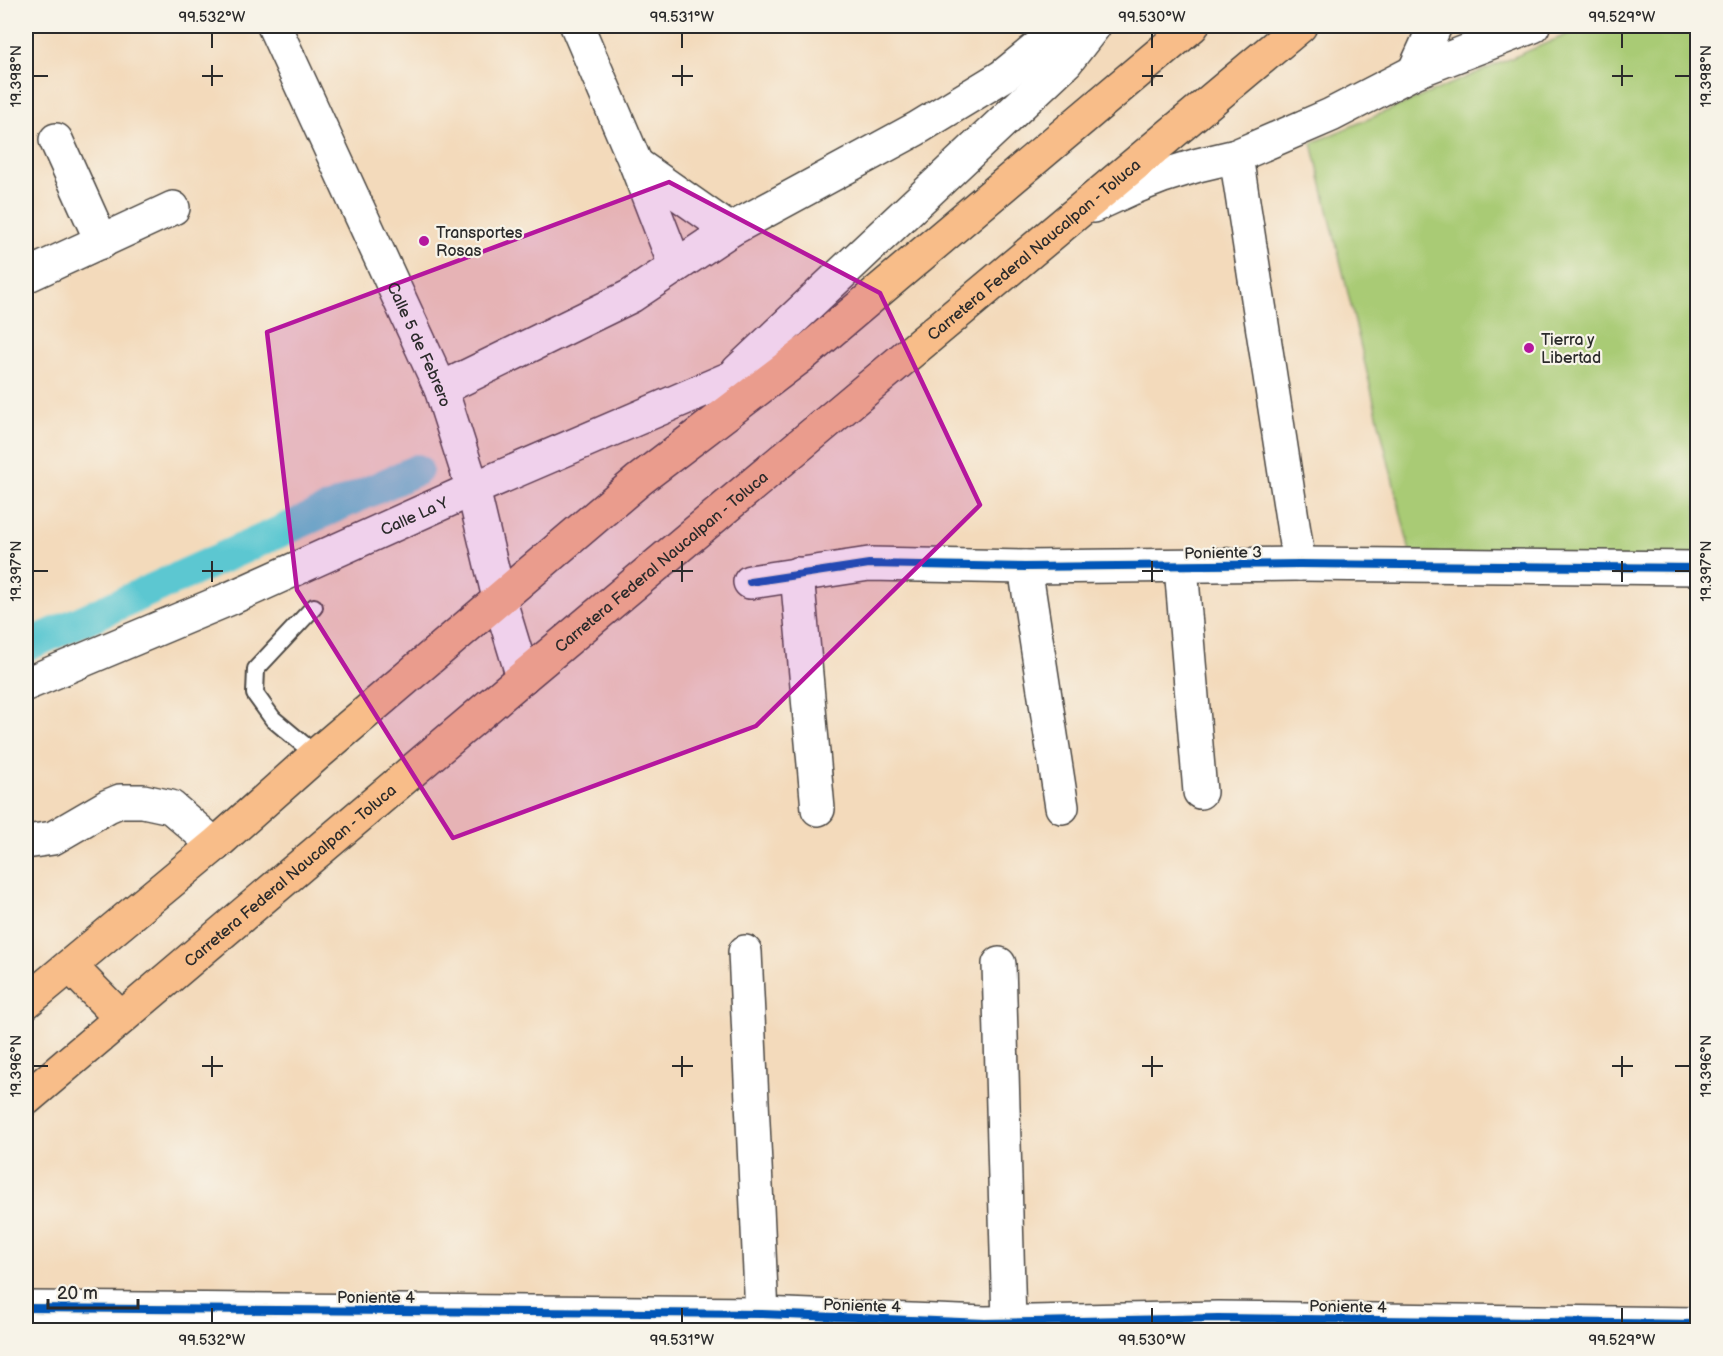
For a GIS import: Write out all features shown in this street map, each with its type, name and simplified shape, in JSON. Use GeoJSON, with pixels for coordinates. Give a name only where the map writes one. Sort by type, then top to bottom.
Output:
{"type":"FeatureCollection","features":[{"type":"Feature","properties":{"kind":"main road"},"geometry":{"type":"LineString","coordinates":[[26,1002],[215,845],[316,755],[639,480],[804,354],[1192,26]]}},
{"type":"Feature","properties":{"kind":"main road","name":"Carretera Federal Naucalpan - Toluca"},"geometry":{"type":"LineString","coordinates":[[26,1099],[523,677],[1300,26]]}},
{"type":"Feature","properties":{"kind":"main road"},"geometry":{"type":"LineString","coordinates":[[70,966],[121,1018]]}},
{"type":"Feature","properties":{"kind":"street","name":"Calle 5 de Febrero"},"geometry":{"type":"LineString","coordinates":[[274,26],[444,398],[469,474],[499,598],[523,677]]}},
{"type":"Feature","properties":{"kind":"street"},"geometry":{"type":"LineString","coordinates":[[577,26],[636,164],[675,265]]}},
{"type":"Feature","properties":{"kind":"street"},"geometry":{"type":"LineString","coordinates":[[444,398],[631,296],[730,230],[926,123],[1003,76],[1064,26]]}},
{"type":"Feature","properties":{"kind":"street"},"geometry":{"type":"LineString","coordinates":[[639,480],[731,378],[1066,62],[1094,26]]}},
{"type":"Feature","properties":{"kind":"street"},"geometry":{"type":"LineString","coordinates":[[1414,72],[1435,26]]}},
{"type":"Feature","properties":{"kind":"street"},"geometry":{"type":"LineString","coordinates":[[1068,220],[1141,184],[1198,165],[1236,156],[1331,115],[1414,72],[1533,26]]}},
{"type":"Feature","properties":{"kind":"street"},"geometry":{"type":"LineString","coordinates":[[56,140],[102,242]]}},
{"type":"Feature","properties":{"kind":"street"},"geometry":{"type":"LineString","coordinates":[[1236,156],[1299,564]]}},
{"type":"Feature","properties":{"kind":"street"},"geometry":{"type":"LineString","coordinates":[[636,164],[730,230]]}},
{"type":"Feature","properties":{"kind":"street"},"geometry":{"type":"LineString","coordinates":[[26,276],[173,208]]}},
{"type":"Feature","properties":{"kind":"street","name":"Calle La Y"},"geometry":{"type":"LineString","coordinates":[[26,684],[231,598],[469,474],[731,378],[804,354]]}},
{"type":"Feature","properties":{"kind":"street","name":"Poniente 3"},"geometry":{"type":"LineString","coordinates":[[750,582],[869,564],[1025,567],[1299,564],[1698,568]]}},
{"type":"Feature","properties":{"kind":"street"},"geometry":{"type":"LineString","coordinates":[[1025,567],[1062,807]]}},
{"type":"Feature","properties":{"kind":"street"},"geometry":{"type":"LineString","coordinates":[[1181,567],[1200,792]]}},
{"type":"Feature","properties":{"kind":"street"},"geometry":{"type":"LineString","coordinates":[[797,574],[818,809]]}},
{"type":"Feature","properties":{"kind":"street"},"geometry":{"type":"LineString","coordinates":[[26,842],[53,838],[120,801],[143,801],[171,807],[215,845]]}},
{"type":"Feature","properties":{"kind":"street"},"geometry":{"type":"LineString","coordinates":[[745,952],[762,1314]]}},
{"type":"Feature","properties":{"kind":"street"},"geometry":{"type":"LineString","coordinates":[[993,1325],[999,964]]}},
{"type":"Feature","properties":{"kind":"street","name":"Poniente 4"},"geometry":{"type":"LineString","coordinates":[[40,1316],[762,1314],[874,1324],[1060,1326],[1218,1318],[1698,1324]]}},
{"type":"Feature","properties":{"kind":"lane"},"geometry":{"type":"LineString","coordinates":[[314,607],[256,669],[255,694],[273,719],[316,755]]}},
{"type":"Feature","properties":{"kind":"highlighted area"},"geometry":{"type":"Polygon","coordinates":[[[669,182],[880,293],[980,505],[756,726],[453,838],[297,590],[267,332],[669,182]]]}},
{"type":"Feature","properties":{"kind":"green space","name":"Tierra y Libertad"},"geometry":{"type":"Polygon","coordinates":[[[1587,26],[1697,26],[1697,561],[1410,552],[1312,143],[1587,26]]]}},
{"type":"Feature","properties":{"kind":"waterway"},"geometry":{"type":"LineString","coordinates":[[26,646],[417,470]]}},
{"type":"Feature","properties":{"kind":"cycle path"},"geometry":{"type":"LineString","coordinates":[[750,582],[869,564],[1025,567],[1299,564],[1698,568]]}},
{"type":"Feature","properties":{"kind":"cycle path"},"geometry":{"type":"LineString","coordinates":[[26,1308],[762,1314],[985,1323],[1218,1318],[1698,1324]]}},
{"type":"Feature","properties":{"kind":"place","name":"Transportes Rosas"},"geometry":{"type":"Point","coordinates":[424,241]}},
{"type":"Feature","properties":{"kind":"place","name":"Tierra y Libertad"},"geometry":{"type":"Point","coordinates":[1529,348]}}]}
